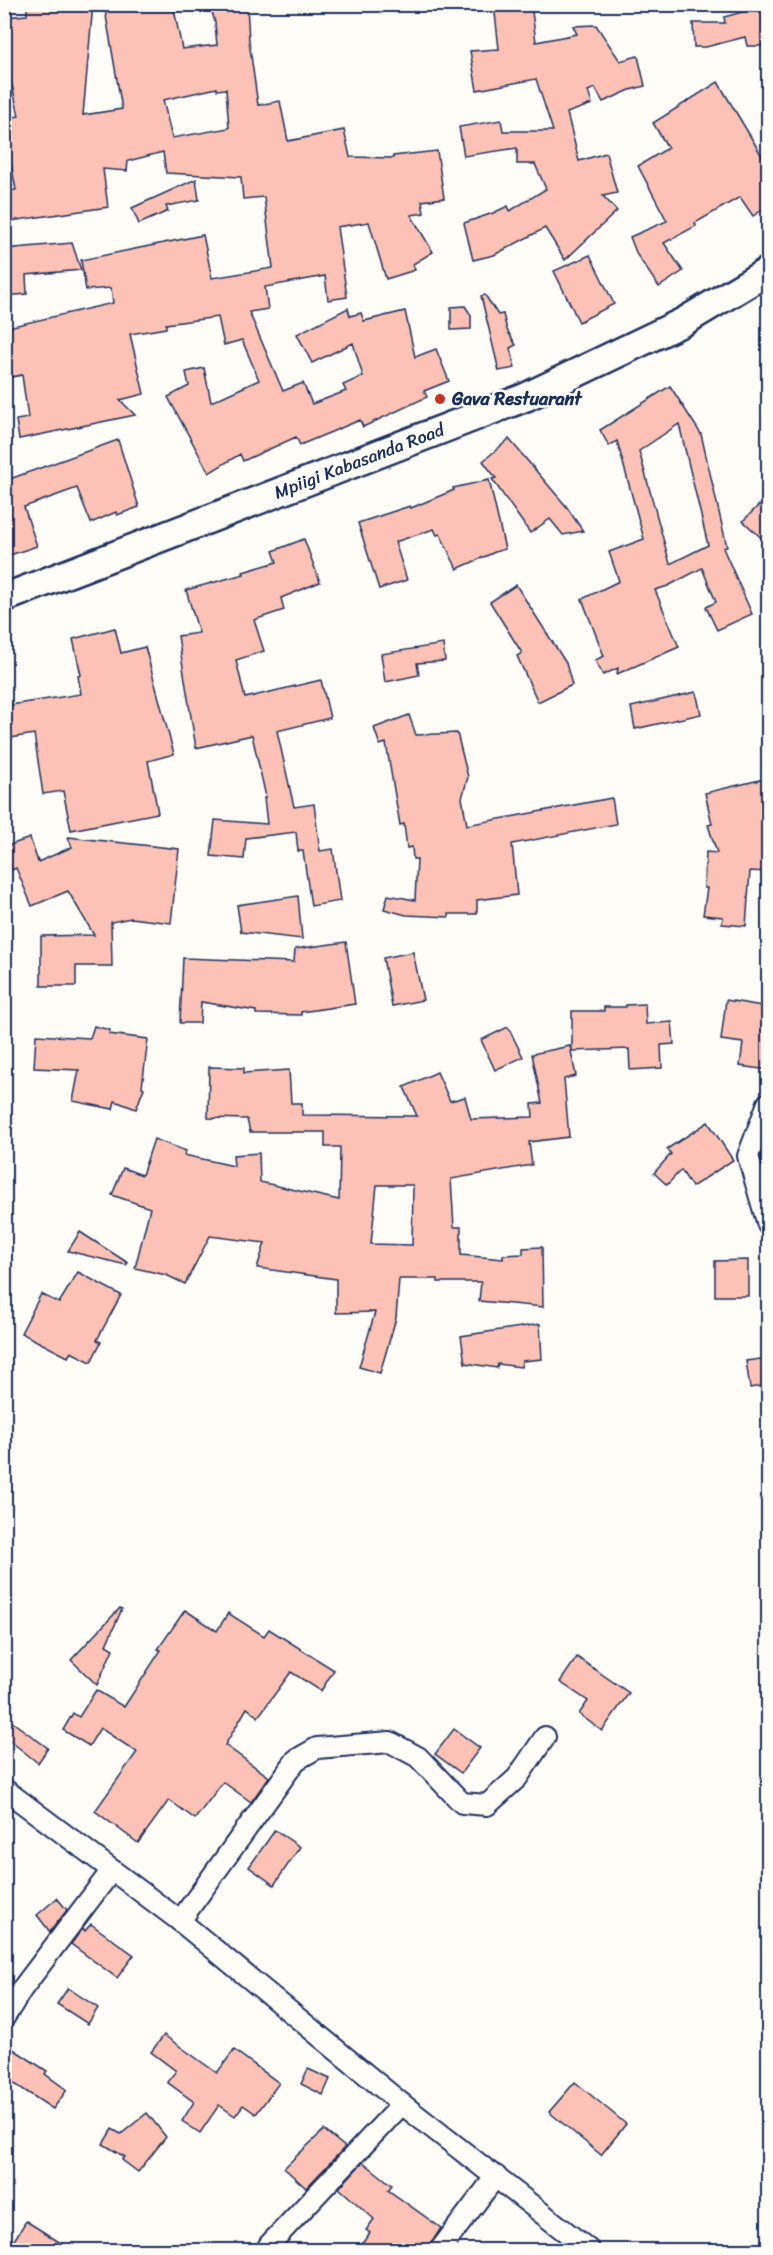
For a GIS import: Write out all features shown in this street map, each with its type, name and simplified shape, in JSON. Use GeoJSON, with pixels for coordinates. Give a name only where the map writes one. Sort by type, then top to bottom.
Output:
{"type":"FeatureCollection","features":[{"type":"Feature","properties":{"kind":"main road","name":"Mpiigi Kabasanda Road"},"geometry":{"type":"LineString","coordinates":[[4,598],[526,397],[683,322],[768,270]]}},
{"type":"Feature","properties":{"kind":"street"},"geometry":{"type":"LineString","coordinates":[[768,1103],[748,1156],[768,1226]]}},
{"type":"Feature","properties":{"kind":"street"},"geometry":{"type":"LineString","coordinates":[[180,1921],[296,1760],[317,1748],[390,1742],[418,1756],[462,1803],[487,1805],[517,1778],[545,1737]]}},
{"type":"Feature","properties":{"kind":"street"},"geometry":{"type":"LineString","coordinates":[[4,1789],[180,1921],[402,2103],[496,2176],[580,2248]]}},
{"type":"Feature","properties":{"kind":"street"},"geometry":{"type":"LineString","coordinates":[[4,2018],[22,1989],[112,1870]]}},
{"type":"Feature","properties":{"kind":"street"},"geometry":{"type":"LineString","coordinates":[[269,2245],[402,2103]]}},
{"type":"Feature","properties":{"kind":"street"},"geometry":{"type":"LineString","coordinates":[[440,2250],[496,2176]]}},
{"type":"Feature","properties":{"kind":"building"},"geometry":{"type":"Polygon","coordinates":[[[93,4],[83,115],[122,109],[104,4],[173,4],[182,49],[217,45],[210,4],[247,4],[249,41],[258,105],[280,101],[288,141],[344,130],[350,157],[393,158],[393,156],[437,151],[444,198],[422,201],[424,213],[411,215],[433,252],[413,264],[415,270],[386,279],[369,222],[337,227],[347,297],[328,300],[325,276],[265,287],[268,309],[249,312],[283,391],[303,383],[312,404],[346,391],[343,385],[363,376],[353,343],[312,363],[297,334],[348,308],[350,316],[361,313],[364,321],[405,311],[415,357],[436,349],[449,381],[424,391],[427,397],[363,427],[360,420],[300,445],[296,437],[243,461],[240,454],[209,473],[168,397],[189,386],[186,372],[204,368],[211,402],[259,380],[242,340],[224,345],[218,317],[166,324],[166,328],[130,334],[144,394],[120,400],[135,415],[19,439],[16,420],[28,418],[22,375],[6,378],[4,328],[113,303],[111,288],[86,290],[81,260],[203,235],[212,278],[273,268],[264,197],[243,199],[241,177],[166,173],[163,152],[128,161],[127,171],[103,169],[108,207],[4,222],[4,192],[16,190],[9,152],[4,153],[4,119],[19,116],[11,81],[4,83],[4,17],[27,15],[27,6],[93,4]],[[217,88],[163,100],[172,138],[229,128],[226,89],[217,90],[217,88]]]}},
{"type":"Feature","properties":{"kind":"building"},"geometry":{"type":"Polygon","coordinates":[[[494,4],[531,4],[536,42],[577,34],[573,26],[596,25],[620,61],[638,56],[645,86],[603,102],[595,88],[588,91],[592,104],[567,113],[579,161],[606,153],[617,193],[603,196],[617,211],[565,260],[545,228],[494,255],[473,260],[464,223],[508,206],[510,211],[546,189],[535,164],[517,164],[517,148],[464,156],[459,127],[501,120],[503,131],[553,131],[536,79],[477,90],[470,51],[499,49],[494,4]]]}},
{"type":"Feature","properties":{"kind":"building"},"geometry":{"type":"Polygon","coordinates":[[[768,5],[768,20],[763,23],[768,46],[747,46],[745,37],[706,47],[694,47],[693,23],[725,23],[724,17],[768,5]]]}},
{"type":"Feature","properties":{"kind":"building"},"geometry":{"type":"Polygon","coordinates":[[[718,82],[768,166],[768,206],[753,216],[740,197],[695,223],[696,226],[664,243],[683,271],[659,287],[637,255],[630,237],[667,221],[638,166],[668,148],[653,123],[718,82]]]}},
{"type":"Feature","properties":{"kind":"building"},"geometry":{"type":"Polygon","coordinates":[[[196,179],[199,200],[166,206],[168,211],[139,224],[132,208],[196,179]]]}},
{"type":"Feature","properties":{"kind":"building"},"geometry":{"type":"Polygon","coordinates":[[[72,243],[81,270],[26,275],[27,294],[4,296],[4,249],[72,243]]]}},
{"type":"Feature","properties":{"kind":"building"},"geometry":{"type":"Polygon","coordinates":[[[590,255],[614,304],[579,322],[554,271],[590,255]]]}},
{"type":"Feature","properties":{"kind":"building"},"geometry":{"type":"Polygon","coordinates":[[[485,295],[498,315],[503,314],[507,330],[516,345],[510,348],[515,368],[499,371],[481,296],[485,295]]]}},
{"type":"Feature","properties":{"kind":"building"},"geometry":{"type":"Polygon","coordinates":[[[465,306],[471,315],[471,329],[451,330],[451,307],[465,306]]]}},
{"type":"Feature","properties":{"kind":"building"},"geometry":{"type":"Polygon","coordinates":[[[670,386],[701,434],[727,547],[723,548],[752,614],[717,630],[706,607],[716,602],[702,568],[668,586],[655,590],[679,647],[617,674],[618,668],[603,675],[595,660],[604,656],[582,599],[619,581],[609,552],[644,539],[617,441],[609,446],[600,430],[670,386]],[[679,424],[639,451],[670,564],[708,545],[679,424]]]}},
{"type":"Feature","properties":{"kind":"building"},"geometry":{"type":"Polygon","coordinates":[[[509,439],[566,506],[583,531],[563,535],[550,519],[530,533],[492,479],[496,478],[483,461],[509,439]]]}},
{"type":"Feature","properties":{"kind":"building"},"geometry":{"type":"Polygon","coordinates":[[[118,440],[139,507],[117,515],[116,512],[91,523],[77,488],[24,507],[37,546],[4,557],[4,481],[118,440]]]}},
{"type":"Feature","properties":{"kind":"building"},"geometry":{"type":"Polygon","coordinates":[[[489,480],[505,549],[457,569],[440,534],[437,535],[434,529],[395,542],[407,580],[379,589],[358,523],[410,506],[411,508],[454,490],[453,488],[489,480]]]}},
{"type":"Feature","properties":{"kind":"building"},"geometry":{"type":"Polygon","coordinates":[[[759,505],[768,514],[768,544],[743,521],[759,505]]]}},
{"type":"Feature","properties":{"kind":"building"},"geometry":{"type":"Polygon","coordinates":[[[304,539],[320,582],[281,598],[284,610],[254,620],[264,651],[236,660],[245,698],[321,680],[330,718],[277,731],[294,807],[314,804],[320,851],[333,849],[340,901],[311,906],[303,851],[298,851],[296,832],[246,838],[244,859],[211,856],[215,820],[267,824],[264,798],[266,797],[252,735],[196,748],[178,636],[199,633],[186,590],[277,562],[273,551],[304,539]]]}},
{"type":"Feature","properties":{"kind":"building"},"geometry":{"type":"Polygon","coordinates":[[[516,585],[566,663],[572,685],[538,702],[517,656],[522,653],[490,602],[516,585]]]}},
{"type":"Feature","properties":{"kind":"building"},"geometry":{"type":"Polygon","coordinates":[[[115,628],[121,653],[145,647],[174,754],[148,761],[158,813],[71,830],[63,791],[43,794],[34,734],[4,739],[4,706],[81,694],[78,676],[81,675],[73,639],[115,628]]]}},
{"type":"Feature","properties":{"kind":"building"},"geometry":{"type":"Polygon","coordinates":[[[443,644],[445,661],[417,663],[419,675],[385,682],[381,654],[443,644]]]}},
{"type":"Feature","properties":{"kind":"building"},"geometry":{"type":"Polygon","coordinates":[[[696,692],[701,714],[635,729],[631,707],[696,692]]]}},
{"type":"Feature","properties":{"kind":"building"},"geometry":{"type":"Polygon","coordinates":[[[409,715],[416,735],[457,733],[468,777],[462,798],[467,825],[612,798],[616,824],[512,844],[517,895],[477,900],[477,914],[449,914],[449,917],[406,915],[384,909],[388,895],[415,900],[417,859],[413,859],[412,847],[407,848],[404,824],[400,825],[386,743],[380,745],[374,728],[409,715]]]}},
{"type":"Feature","properties":{"kind":"building"},"geometry":{"type":"Polygon","coordinates":[[[768,778],[768,872],[750,871],[746,926],[722,924],[723,917],[703,915],[707,888],[704,888],[706,852],[717,853],[708,825],[712,824],[705,793],[768,778]]]}},
{"type":"Feature","properties":{"kind":"building"},"geometry":{"type":"Polygon","coordinates":[[[68,837],[179,849],[171,923],[131,918],[111,922],[112,966],[76,966],[76,986],[41,986],[41,936],[94,935],[68,891],[32,906],[16,868],[12,870],[4,847],[30,838],[38,862],[72,847],[68,837]]]}},
{"type":"Feature","properties":{"kind":"building"},"geometry":{"type":"Polygon","coordinates":[[[298,896],[302,939],[241,932],[237,905],[298,896]]]}},
{"type":"Feature","properties":{"kind":"building"},"geometry":{"type":"Polygon","coordinates":[[[346,942],[355,1004],[301,1012],[301,1015],[256,1014],[256,1011],[201,1002],[200,1023],[180,1023],[183,958],[294,962],[295,949],[346,942]]]}},
{"type":"Feature","properties":{"kind":"building"},"geometry":{"type":"Polygon","coordinates":[[[413,952],[423,1000],[392,1006],[383,958],[413,952]]]}},
{"type":"Feature","properties":{"kind":"building"},"geometry":{"type":"Polygon","coordinates":[[[726,1000],[768,1007],[768,1070],[740,1066],[743,1043],[721,1040],[726,1000]]]}},
{"type":"Feature","properties":{"kind":"building"},"geometry":{"type":"Polygon","coordinates":[[[645,1004],[646,1024],[672,1022],[674,1044],[661,1045],[662,1068],[630,1070],[629,1049],[572,1051],[572,1011],[604,1011],[604,1007],[645,1004]]]}},
{"type":"Feature","properties":{"kind":"building"},"geometry":{"type":"Polygon","coordinates":[[[94,1026],[110,1030],[109,1034],[148,1039],[142,1087],[144,1088],[136,1109],[115,1101],[113,1109],[73,1101],[79,1070],[34,1068],[36,1035],[90,1038],[94,1026]]]}},
{"type":"Feature","properties":{"kind":"building"},"geometry":{"type":"Polygon","coordinates":[[[508,1027],[523,1057],[495,1070],[481,1040],[508,1027]]]}},
{"type":"Feature","properties":{"kind":"building"},"geometry":{"type":"Polygon","coordinates":[[[570,1046],[576,1076],[564,1079],[569,1137],[529,1142],[532,1165],[451,1179],[454,1227],[461,1227],[461,1255],[503,1259],[503,1255],[523,1254],[523,1248],[542,1247],[543,1307],[479,1301],[481,1282],[399,1279],[396,1318],[380,1373],[359,1367],[375,1312],[336,1313],[336,1279],[257,1268],[265,1243],[210,1236],[185,1284],[166,1275],[135,1268],[150,1208],[112,1195],[123,1168],[142,1175],[154,1139],[186,1151],[184,1155],[234,1166],[233,1155],[259,1153],[260,1182],[339,1200],[340,1147],[325,1147],[325,1132],[250,1132],[247,1119],[208,1118],[209,1067],[244,1068],[244,1073],[289,1070],[291,1103],[302,1103],[302,1115],[417,1116],[404,1087],[437,1072],[450,1101],[465,1097],[471,1119],[533,1117],[532,1104],[542,1103],[532,1054],[570,1046]],[[377,1185],[371,1244],[412,1245],[413,1185],[377,1185]]]}},
{"type":"Feature","properties":{"kind":"building"},"geometry":{"type":"Polygon","coordinates":[[[708,1122],[733,1160],[692,1187],[681,1170],[667,1185],[654,1173],[671,1154],[667,1149],[708,1122]]]}},
{"type":"Feature","properties":{"kind":"building"},"geometry":{"type":"Polygon","coordinates":[[[80,1232],[128,1263],[126,1265],[68,1251],[80,1232]]]}},
{"type":"Feature","properties":{"kind":"building"},"geometry":{"type":"Polygon","coordinates":[[[748,1260],[748,1296],[715,1296],[715,1261],[748,1260]]]}},
{"type":"Feature","properties":{"kind":"building"},"geometry":{"type":"Polygon","coordinates":[[[78,1272],[121,1295],[97,1340],[101,1342],[91,1362],[71,1352],[68,1357],[21,1333],[41,1294],[59,1303],[78,1272]]]}},
{"type":"Feature","properties":{"kind":"building"},"geometry":{"type":"Polygon","coordinates":[[[540,1324],[542,1359],[522,1361],[521,1367],[498,1364],[497,1368],[465,1363],[461,1336],[540,1324]]]}},
{"type":"Feature","properties":{"kind":"building"},"geometry":{"type":"Polygon","coordinates":[[[768,1358],[768,1385],[750,1388],[746,1361],[768,1358]]]}},
{"type":"Feature","properties":{"kind":"building"},"geometry":{"type":"Polygon","coordinates":[[[120,1608],[122,1609],[106,1645],[113,1649],[97,1685],[71,1660],[120,1608]]]}},
{"type":"Feature","properties":{"kind":"building"},"geometry":{"type":"Polygon","coordinates":[[[185,1610],[217,1631],[228,1613],[264,1636],[269,1629],[334,1670],[321,1691],[291,1672],[258,1717],[247,1708],[225,1745],[269,1777],[251,1802],[223,1782],[195,1819],[169,1800],[138,1843],[95,1811],[137,1752],[100,1728],[89,1746],[63,1730],[73,1713],[79,1717],[96,1690],[124,1707],[161,1650],[158,1649],[185,1610]]]}},
{"type":"Feature","properties":{"kind":"building"},"geometry":{"type":"Polygon","coordinates":[[[577,1657],[629,1693],[602,1731],[579,1714],[588,1701],[560,1682],[577,1657]]]}},
{"type":"Feature","properties":{"kind":"building"},"geometry":{"type":"Polygon","coordinates":[[[4,1716],[48,1748],[38,1763],[4,1736],[4,1716]]]}},
{"type":"Feature","properties":{"kind":"building"},"geometry":{"type":"Polygon","coordinates":[[[454,1729],[480,1748],[461,1773],[435,1754],[454,1729]]]}},
{"type":"Feature","properties":{"kind":"building"},"geometry":{"type":"Polygon","coordinates":[[[275,1830],[300,1847],[274,1885],[249,1867],[275,1830]]]}},
{"type":"Feature","properties":{"kind":"building"},"geometry":{"type":"Polygon","coordinates":[[[57,1898],[67,1910],[50,1932],[37,1915],[57,1898]]]}},
{"type":"Feature","properties":{"kind":"building"},"geometry":{"type":"Polygon","coordinates":[[[91,1924],[134,1955],[117,1978],[71,1944],[83,1928],[85,1931],[91,1924]]]}},
{"type":"Feature","properties":{"kind":"building"},"geometry":{"type":"Polygon","coordinates":[[[68,1988],[98,2008],[88,2024],[57,2004],[68,1988]]]}},
{"type":"Feature","properties":{"kind":"building"},"geometry":{"type":"Polygon","coordinates":[[[164,2035],[217,2073],[234,2050],[279,2083],[256,2114],[243,2105],[235,2116],[219,2105],[200,2133],[182,2121],[194,2102],[167,2082],[176,2071],[151,2052],[164,2035]]]}},
{"type":"Feature","properties":{"kind":"building"},"geometry":{"type":"Polygon","coordinates":[[[4,2043],[47,2071],[45,2074],[67,2090],[53,2109],[4,2077],[4,2043]]]}},
{"type":"Feature","properties":{"kind":"building"},"geometry":{"type":"Polygon","coordinates":[[[308,2069],[330,2079],[323,2095],[301,2084],[308,2069]]]}},
{"type":"Feature","properties":{"kind":"building"},"geometry":{"type":"Polygon","coordinates":[[[575,2082],[626,2124],[601,2155],[549,2112],[575,2082]]]}},
{"type":"Feature","properties":{"kind":"building"},"geometry":{"type":"Polygon","coordinates":[[[147,2113],[166,2137],[138,2172],[122,2160],[125,2157],[103,2144],[112,2129],[121,2134],[147,2113]]]}},
{"type":"Feature","properties":{"kind":"building"},"geometry":{"type":"Polygon","coordinates":[[[324,2130],[345,2147],[306,2188],[284,2168],[324,2130]]]}},
{"type":"Feature","properties":{"kind":"building"},"geometry":{"type":"Polygon","coordinates":[[[363,2162],[392,2185],[388,2190],[441,2228],[427,2250],[357,2250],[370,2233],[366,2230],[374,2219],[339,2188],[363,2162]]]}},
{"type":"Feature","properties":{"kind":"building"},"geometry":{"type":"Polygon","coordinates":[[[26,2221],[72,2250],[8,2250],[26,2221]]]}},
{"type":"Feature","properties":{"kind":"place","name":"Gava Restuarant"},"geometry":{"type":"Point","coordinates":[440,399]}}]}
